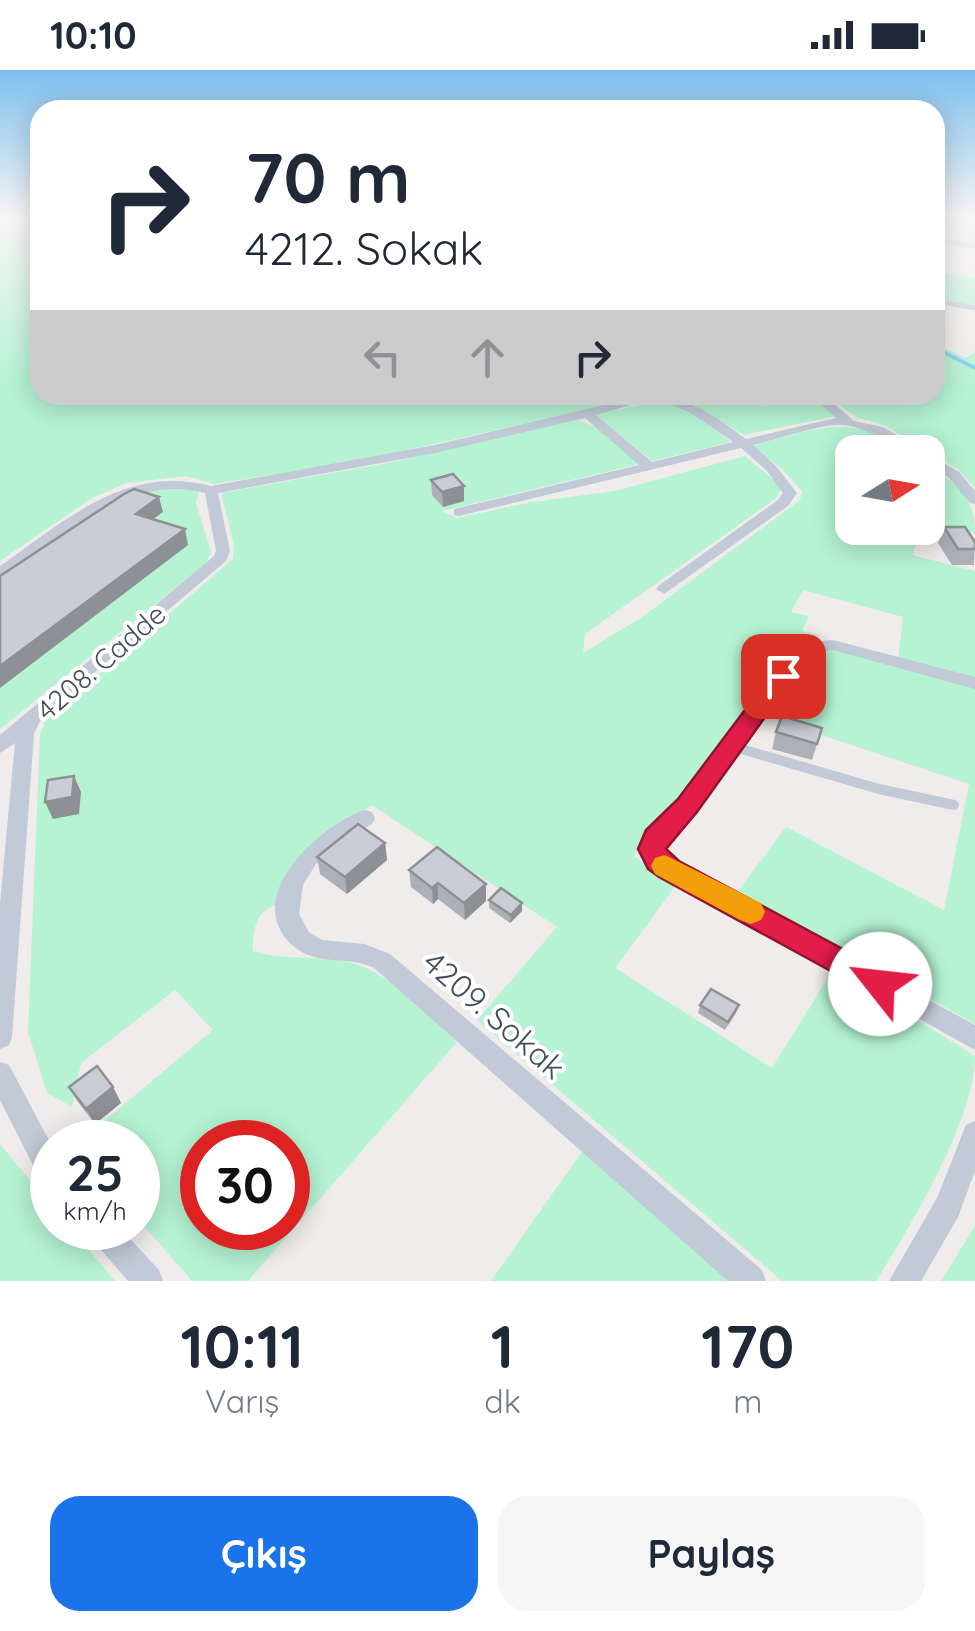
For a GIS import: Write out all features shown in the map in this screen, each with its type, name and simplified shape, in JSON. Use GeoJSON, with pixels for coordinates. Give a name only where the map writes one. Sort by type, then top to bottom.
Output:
{"type":"FeatureCollection","features":[{"type":"Feature","properties":{"kind":"street"},"geometry":{"type":"LineString","coordinates":[[0,572],[127,490],[193,482],[210,490],[435,449],[634,405]]}},
{"type":"Feature","properties":{"kind":"street"},"geometry":{"type":"LineString","coordinates":[[664,589],[790,493],[785,481],[734,435],[682,405]]}},
{"type":"Feature","properties":{"kind":"street"},"geometry":{"type":"LineString","coordinates":[[830,405],[850,422]]}},
{"type":"Feature","properties":{"kind":"street"},"geometry":{"type":"LineString","coordinates":[[587,414],[650,467]]}},
{"type":"Feature","properties":{"kind":"street"},"geometry":{"type":"LineString","coordinates":[[459,512],[804,428],[850,422],[888,435]]}},
{"type":"Feature","properties":{"kind":"street"},"geometry":{"type":"LineString","coordinates":[[945,470],[975,500]]}},
{"type":"Feature","properties":{"kind":"street","name":"4208. Cadde"},"geometry":{"type":"LineString","coordinates":[[0,1037],[8,819],[23,745],[35,713],[221,558],[224,551],[210,490]]}},
{"type":"Feature","properties":{"kind":"street"},"geometry":{"type":"LineString","coordinates":[[975,683],[818,644],[803,647],[687,806],[655,838],[652,849],[658,861],[669,869],[975,1038]]}},
{"type":"Feature","properties":{"kind":"street"},"geometry":{"type":"LineString","coordinates":[[0,746],[35,713]]}},
{"type":"Feature","properties":{"kind":"street","name":"4209. Sokak"},"geometry":{"type":"LineString","coordinates":[[365,818],[320,847],[300,868],[288,895],[285,914],[292,927],[319,950],[365,951],[382,961],[752,1281]]}},
{"type":"Feature","properties":{"kind":"street"},"geometry":{"type":"LineString","coordinates":[[3,1088],[30,1135]]}},
{"type":"Feature","properties":{"kind":"street"},"geometry":{"type":"LineString","coordinates":[[904,1281],[948,1206],[975,1134]]}},
{"type":"Feature","properties":{"kind":"street"},"geometry":{"type":"LineString","coordinates":[[120,1250],[148,1281]]}},
{"type":"Feature","properties":{"kind":"lane"},"geometry":{"type":"LineString","coordinates":[[945,303],[975,308]]}},
{"type":"Feature","properties":{"kind":"lane"},"geometry":{"type":"LineString","coordinates":[[732,746],[879,789],[954,805]]}},
{"type":"Feature","properties":{"kind":"green space"},"geometry":{"type":"Polygon","coordinates":[[[0,274],[30,274],[30,405],[609,405],[362,460],[215,484],[186,476],[127,483],[92,498],[0,561],[0,274]]]}},
{"type":"Feature","properties":{"kind":"green space"},"geometry":{"type":"Polygon","coordinates":[[[945,274],[975,278],[975,306],[945,301],[945,274]]]}},
{"type":"Feature","properties":{"kind":"green space"},"geometry":{"type":"Polygon","coordinates":[[[945,349],[966,358],[975,352],[975,488],[945,461],[945,435],[901,435],[856,417],[840,405],[945,405],[945,349]]]}},
{"type":"Feature","properties":{"kind":"green space"},"geometry":{"type":"Polygon","coordinates":[[[640,405],[680,405],[731,442],[652,461],[595,414],[640,405]]]}},
{"type":"Feature","properties":{"kind":"green space"},"geometry":{"type":"Polygon","coordinates":[[[695,405],[823,405],[836,416],[744,435],[695,405]]]}},
{"type":"Feature","properties":{"kind":"green space"},"geometry":{"type":"Polygon","coordinates":[[[577,420],[596,427],[639,464],[442,511],[457,518],[532,502],[615,491],[745,456],[782,487],[775,499],[585,634],[583,653],[642,617],[800,500],[802,491],[752,446],[834,427],[881,435],[835,435],[835,545],[916,545],[912,555],[975,571],[975,678],[898,658],[903,617],[803,590],[791,612],[809,616],[802,631],[819,635],[797,644],[692,789],[645,837],[634,856],[666,879],[680,880],[615,968],[772,1068],[834,968],[975,1056],[972,1082],[953,1141],[876,1281],[782,1281],[477,1020],[557,927],[372,805],[304,853],[278,904],[265,911],[257,922],[253,951],[337,960],[371,971],[403,992],[457,1042],[310,1210],[310,1120],[180,1120],[180,1250],[275,1250],[248,1281],[192,1281],[160,1244],[160,1120],[105,1120],[213,1030],[175,990],[81,1063],[72,1107],[47,1093],[28,1032],[40,734],[46,720],[233,559],[234,545],[221,493],[382,464],[577,420]]]}},
{"type":"Feature","properties":{"kind":"green space"},"geometry":{"type":"Polygon","coordinates":[[[945,477],[968,500],[975,533],[945,529],[945,477]]]}},
{"type":"Feature","properties":{"kind":"green space"},"geometry":{"type":"Polygon","coordinates":[[[186,487],[199,492],[196,503],[211,552],[206,563],[0,729],[0,583],[136,491],[186,487]]]}},
{"type":"Feature","properties":{"kind":"green space"},"geometry":{"type":"Polygon","coordinates":[[[833,648],[975,688],[975,1024],[738,891],[786,827],[944,910],[969,784],[767,717],[791,669],[806,651],[833,648]]]}},
{"type":"Feature","properties":{"kind":"green space"},"geometry":{"type":"Polygon","coordinates":[[[0,1144],[30,1180],[30,1250],[89,1250],[115,1281],[0,1281],[0,1144]]]}},
{"type":"Feature","properties":{"kind":"green space"},"geometry":{"type":"Polygon","coordinates":[[[586,1146],[741,1281],[491,1281],[586,1146]]]}},
{"type":"Feature","properties":{"kind":"green space"},"geometry":{"type":"Polygon","coordinates":[[[975,1222],[975,1281],[941,1281],[973,1229],[975,1222]]]}},
{"type":"Feature","properties":{"kind":"building"},"geometry":{"type":"Polygon","coordinates":[[[453,474],[464,486],[442,492],[431,480],[453,474]]]}},
{"type":"Feature","properties":{"kind":"building"},"geometry":{"type":"Polygon","coordinates":[[[134,489],[159,497],[136,514],[185,529],[0,666],[0,576],[134,489]]]}},
{"type":"Feature","properties":{"kind":"building"},"geometry":{"type":"Polygon","coordinates":[[[945,527],[965,527],[975,542],[975,549],[958,549],[945,527]]]}},
{"type":"Feature","properties":{"kind":"building"},"geometry":{"type":"Polygon","coordinates":[[[782,716],[822,728],[817,744],[776,732],[782,716]]]}},
{"type":"Feature","properties":{"kind":"building"},"geometry":{"type":"Polygon","coordinates":[[[74,776],[72,797],[45,802],[48,780],[74,776]]]}},
{"type":"Feature","properties":{"kind":"building"},"geometry":{"type":"Polygon","coordinates":[[[358,824],[385,843],[345,877],[317,857],[358,824]]]}},
{"type":"Feature","properties":{"kind":"building"},"geometry":{"type":"Polygon","coordinates":[[[437,847],[486,884],[464,903],[438,883],[432,888],[409,870],[437,847]]]}},
{"type":"Feature","properties":{"kind":"building"},"geometry":{"type":"Polygon","coordinates":[[[501,888],[522,903],[511,915],[489,900],[501,888]]]}},
{"type":"Feature","properties":{"kind":"building"},"geometry":{"type":"Polygon","coordinates":[[[711,989],[739,1005],[728,1022],[700,1005],[711,989]]]}},
{"type":"Feature","properties":{"kind":"building"},"geometry":{"type":"Polygon","coordinates":[[[97,1066],[113,1087],[86,1109],[69,1087],[97,1066]]]}},
{"type":"Feature","properties":{"kind":"waterway"},"geometry":{"type":"LineString","coordinates":[[945,353],[975,368]]}},
{"type":"Feature","properties":{"kind":"slow traffic"},"geometry":{"type":"LineString","coordinates":[[665,866],[751,912]]}},
{"type":"Feature","properties":{"kind":"route"},"geometry":{"type":"LineString","coordinates":[[783,676],[687,806],[655,838],[652,849],[658,861],[669,869],[880,984]]}}]}
